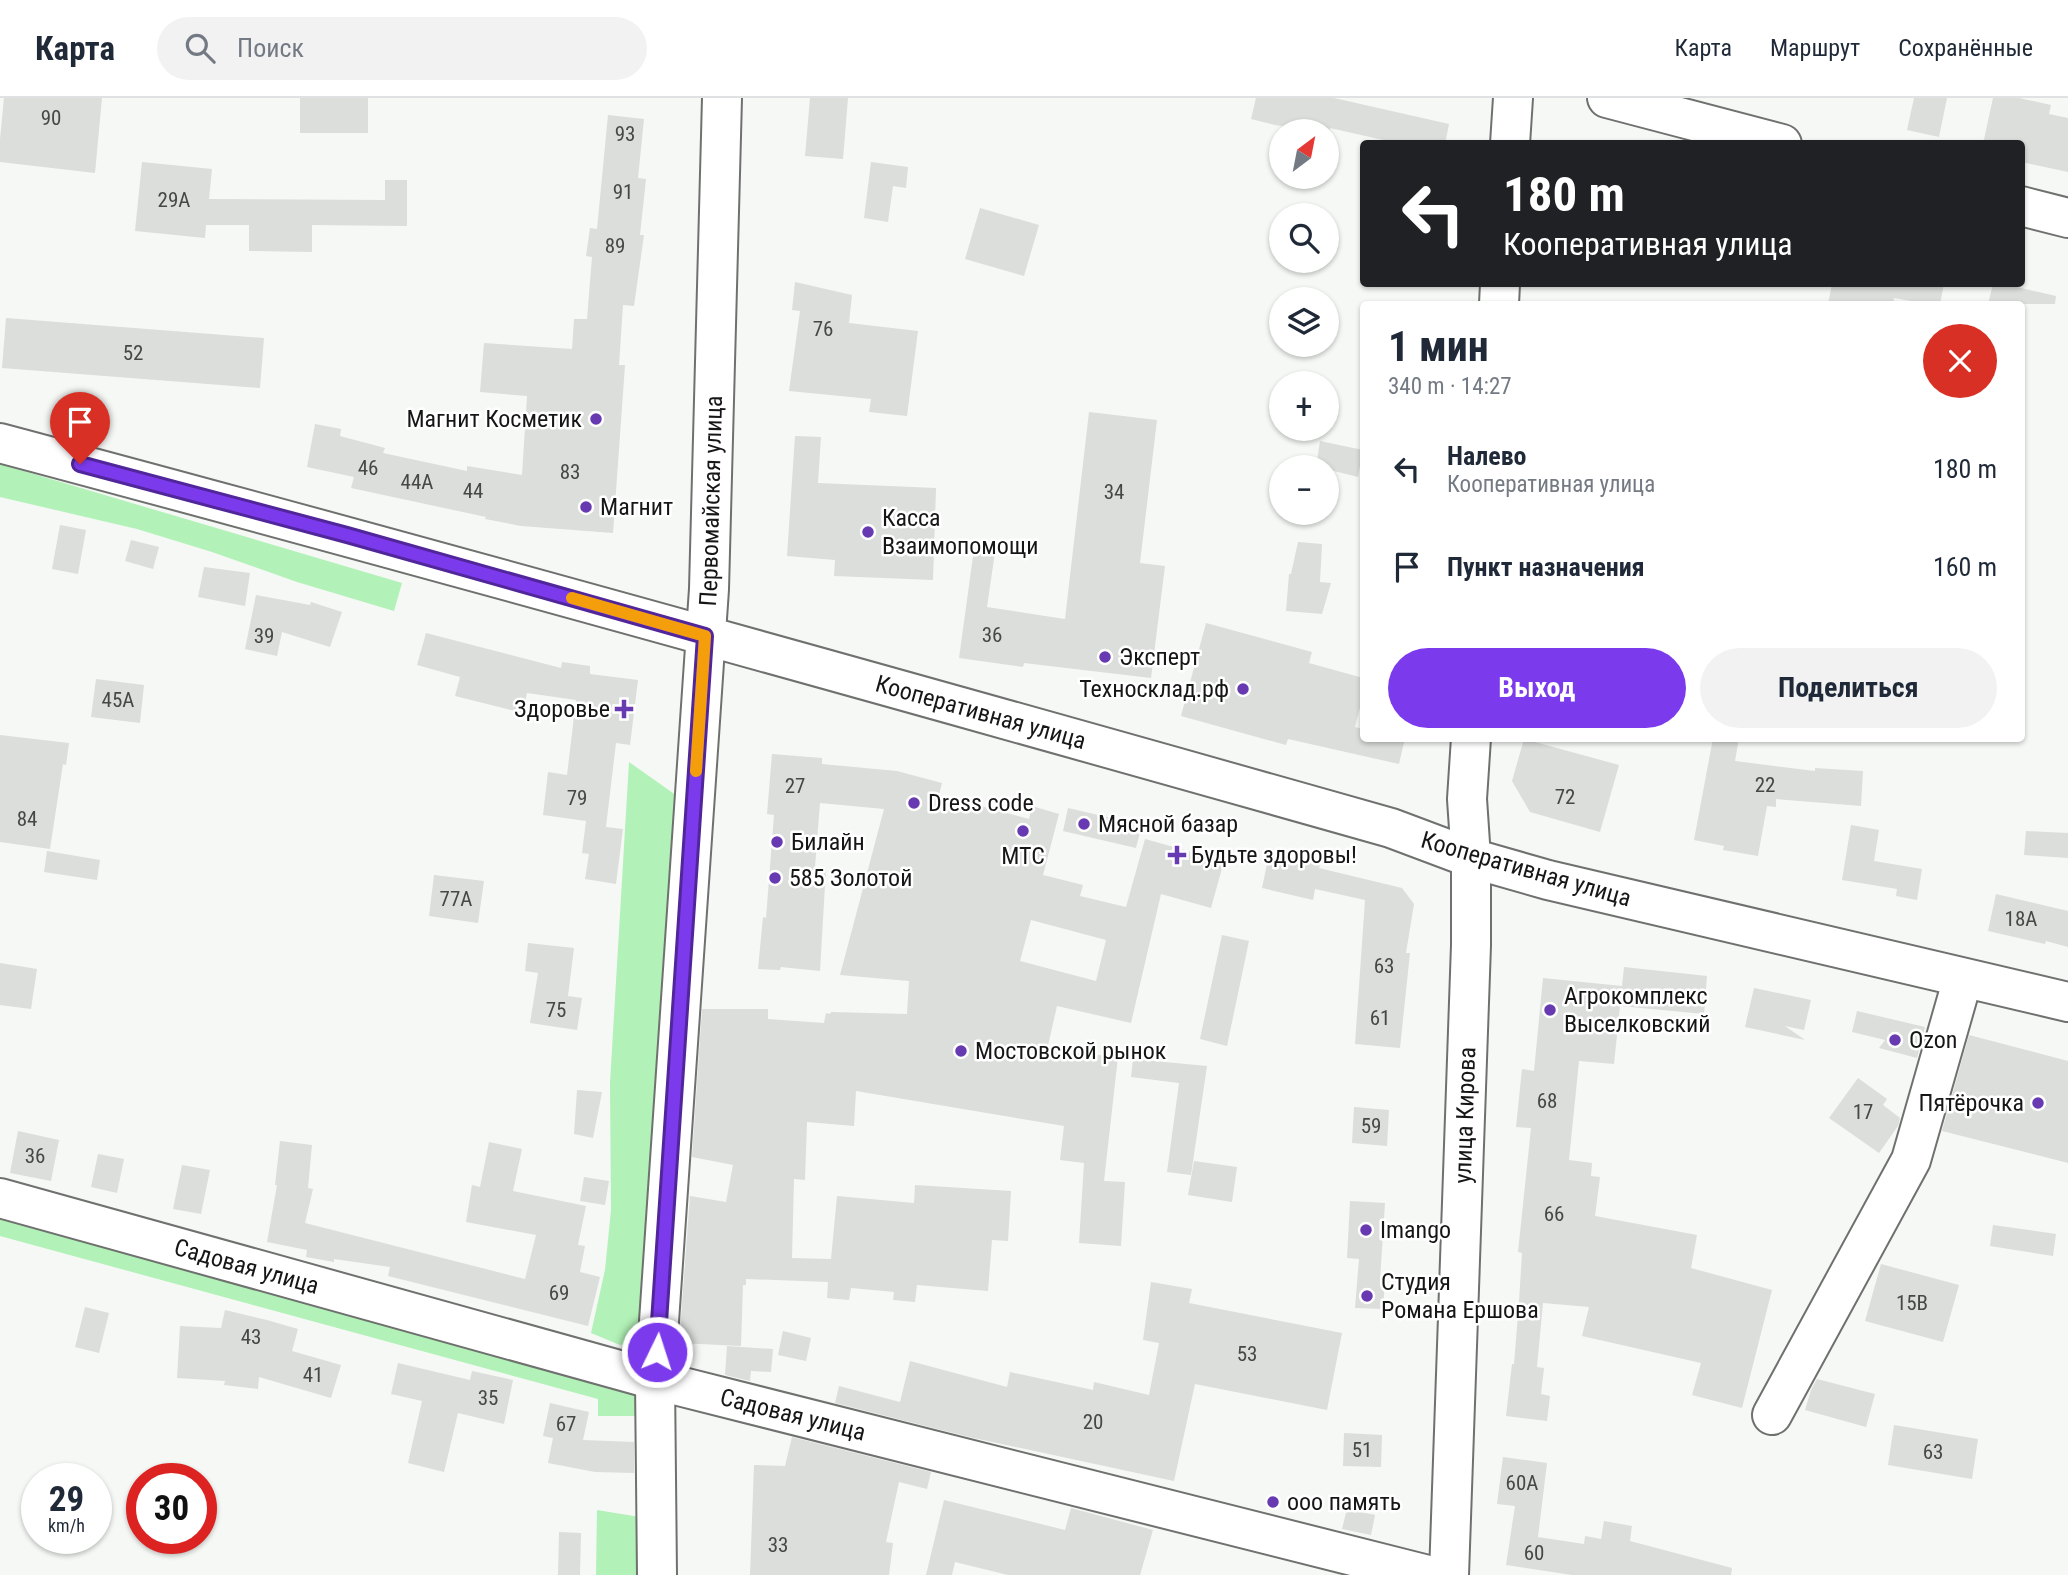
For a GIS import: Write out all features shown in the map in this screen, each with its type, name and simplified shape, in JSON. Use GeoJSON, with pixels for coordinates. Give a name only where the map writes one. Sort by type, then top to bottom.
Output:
{"type":"FeatureCollection","features":[{"type":"Feature","properties":{"kind":"street","name":"Первомайская улица"},"geometry":{"type":"LineString","coordinates":[[657,1575],[655,1380],[709,589],[722,98]]}},
{"type":"Feature","properties":{"kind":"street"},"geometry":{"type":"LineString","coordinates":[[1510,140],[1513,98]]}},
{"type":"Feature","properties":{"kind":"street"},"geometry":{"type":"LineString","coordinates":[[1607,98],[1767,140]]}},
{"type":"Feature","properties":{"kind":"street"},"geometry":{"type":"LineString","coordinates":[[2025,207],[2068,218]]}},
{"type":"Feature","properties":{"kind":"street","name":"Кооперативная улица"},"geometry":{"type":"LineString","coordinates":[[0,443],[347,535],[1379,825],[1471,858],[1548,880],[2068,1002]]}},
{"type":"Feature","properties":{"kind":"street","name":"улица Кирова"},"geometry":{"type":"LineString","coordinates":[[1450,1575],[1471,958],[1471,858],[1466,799],[1471,742]]}},
{"type":"Feature","properties":{"kind":"street"},"geometry":{"type":"LineString","coordinates":[[1772,1415],[1911,1160],[1963,978]]}},
{"type":"Feature","properties":{"kind":"street","name":"Садовая улица"},"geometry":{"type":"LineString","coordinates":[[0,1198],[655,1380],[1428,1575]]}},
{"type":"Feature","properties":{"kind":"green space"},"geometry":{"type":"Polygon","coordinates":[[[0,464],[402,583],[394,611],[137,529],[0,497],[0,464]]]}},
{"type":"Feature","properties":{"kind":"green space"},"geometry":{"type":"Polygon","coordinates":[[[629,762],[680,798],[645,1340],[620,1345],[591,1333],[605,1270],[611,1210],[610,1083],[629,762]]]}},
{"type":"Feature","properties":{"kind":"green space"},"geometry":{"type":"Polygon","coordinates":[[[0,1211],[621,1382],[642,1404],[644,1416],[598,1416],[598,1399],[0,1236],[0,1211]]]}},
{"type":"Feature","properties":{"kind":"green space"},"geometry":{"type":"Polygon","coordinates":[[[597,1510],[646,1518],[646,1575],[596,1575],[597,1510]]]}},
{"type":"Feature","properties":{"kind":"building"},"geometry":{"type":"Polygon","coordinates":[[[4,98],[102,98],[95,173],[0,162],[4,98]]]}},
{"type":"Feature","properties":{"kind":"building"},"geometry":{"type":"Polygon","coordinates":[[[300,98],[368,98],[368,133],[300,133],[300,98]]]}},
{"type":"Feature","properties":{"kind":"building"},"geometry":{"type":"Polygon","coordinates":[[[810,98],[848,98],[843,159],[805,156],[810,98]]]}},
{"type":"Feature","properties":{"kind":"building"},"geometry":{"type":"Polygon","coordinates":[[[1256,98],[1334,98],[1449,124],[1446,140],[1383,140],[1339,130],[1339,119],[1269,119],[1269,124],[1251,119],[1256,98]]]}},
{"type":"Feature","properties":{"kind":"building"},"geometry":{"type":"Polygon","coordinates":[[[1914,98],[1947,98],[1939,137],[1907,130],[1914,98]]]}},
{"type":"Feature","properties":{"kind":"building"},"geometry":{"type":"Polygon","coordinates":[[[1993,98],[2019,98],[2051,105],[2049,114],[2068,118],[2068,172],[2025,163],[2025,140],[1984,140],[1993,98]]]}},
{"type":"Feature","properties":{"kind":"building"},"geometry":{"type":"Polygon","coordinates":[[[608,115],[644,119],[638,178],[646,179],[640,235],[644,235],[634,306],[623,305],[619,365],[625,365],[613,533],[521,526],[485,519],[486,517],[351,488],[354,477],[307,467],[315,424],[341,429],[340,436],[385,448],[383,453],[467,471],[467,466],[522,475],[527,396],[480,392],[484,343],[572,349],[574,319],[587,319],[592,257],[586,256],[590,228],[597,229],[608,115]]]}},
{"type":"Feature","properties":{"kind":"building"},"geometry":{"type":"Polygon","coordinates":[[[142,162],[212,169],[209,199],[385,200],[385,180],[407,180],[407,226],[312,225],[312,252],[249,251],[249,225],[206,225],[205,238],[135,231],[142,162]]]}},
{"type":"Feature","properties":{"kind":"building"},"geometry":{"type":"Polygon","coordinates":[[[871,162],[908,167],[906,188],[893,186],[888,222],[864,218],[871,162]]]}},
{"type":"Feature","properties":{"kind":"building"},"geometry":{"type":"Polygon","coordinates":[[[980,208],[1039,225],[1024,276],[965,259],[980,208]]]}},
{"type":"Feature","properties":{"kind":"building"},"geometry":{"type":"Polygon","coordinates":[[[795,282],[852,295],[849,323],[918,331],[907,416],[869,412],[871,399],[789,391],[800,311],[792,310],[795,282]]]}},
{"type":"Feature","properties":{"kind":"building"},"geometry":{"type":"Polygon","coordinates":[[[1831,287],[1943,287],[1941,301],[1894,298],[1894,301],[1829,301],[1831,287]]]}},
{"type":"Feature","properties":{"kind":"building"},"geometry":{"type":"Polygon","coordinates":[[[1992,287],[2016,287],[2056,296],[2055,304],[1989,301],[1992,287]]]}},
{"type":"Feature","properties":{"kind":"building"},"geometry":{"type":"Polygon","coordinates":[[[6,318],[264,338],[260,388],[2,368],[6,318]]]}},
{"type":"Feature","properties":{"kind":"building"},"geometry":{"type":"Polygon","coordinates":[[[1089,412],[1157,420],[1140,563],[1165,566],[1151,678],[1024,663],[1023,667],[959,658],[974,549],[995,552],[987,607],[1065,619],[1089,412]]]}},
{"type":"Feature","properties":{"kind":"building"},"geometry":{"type":"Polygon","coordinates":[[[795,436],[821,437],[818,483],[936,488],[933,580],[834,576],[835,560],[787,556],[795,436]]]}},
{"type":"Feature","properties":{"kind":"building"},"geometry":{"type":"Polygon","coordinates":[[[1320,441],[1360,449],[1358,477],[1339,472],[1339,455],[1318,455],[1320,441]]]}},
{"type":"Feature","properties":{"kind":"building"},"geometry":{"type":"Polygon","coordinates":[[[60,525],[86,530],[78,574],[52,569],[60,525]]]}},
{"type":"Feature","properties":{"kind":"building"},"geometry":{"type":"Polygon","coordinates":[[[131,540],[159,547],[153,569],[125,561],[131,540]]]}},
{"type":"Feature","properties":{"kind":"building"},"geometry":{"type":"Polygon","coordinates":[[[1298,542],[1322,544],[1320,582],[1331,583],[1322,614],[1286,611],[1289,574],[1298,542]]]}},
{"type":"Feature","properties":{"kind":"building"},"geometry":{"type":"Polygon","coordinates":[[[204,567],[250,573],[245,606],[198,597],[204,567]]]}},
{"type":"Feature","properties":{"kind":"building"},"geometry":{"type":"Polygon","coordinates":[[[256,595],[310,605],[311,602],[342,612],[330,647],[282,632],[277,656],[245,649],[256,595]]]}},
{"type":"Feature","properties":{"kind":"building"},"geometry":{"type":"Polygon","coordinates":[[[1206,623],[1312,652],[1309,663],[1360,677],[1360,708],[1355,727],[1360,728],[1360,742],[1404,742],[1399,764],[1288,739],[1286,745],[1181,716],[1206,623]]]}},
{"type":"Feature","properties":{"kind":"building"},"geometry":{"type":"Polygon","coordinates":[[[426,633],[561,668],[562,662],[590,666],[590,674],[638,680],[630,745],[616,743],[606,827],[623,829],[616,884],[585,879],[589,854],[582,853],[586,821],[543,815],[548,772],[567,775],[576,700],[527,693],[523,713],[455,696],[460,677],[417,665],[426,633]]]}},
{"type":"Feature","properties":{"kind":"building"},"geometry":{"type":"Polygon","coordinates":[[[96,679],[144,685],[140,723],[91,717],[96,679]]]}},
{"type":"Feature","properties":{"kind":"building"},"geometry":{"type":"Polygon","coordinates":[[[0,735],[69,743],[66,765],[63,764],[50,849],[0,842],[0,735]]]}},
{"type":"Feature","properties":{"kind":"building"},"geometry":{"type":"Polygon","coordinates":[[[1523,742],[1535,742],[1619,765],[1600,832],[1530,812],[1512,781],[1523,742]]]}},
{"type":"Feature","properties":{"kind":"building"},"geometry":{"type":"Polygon","coordinates":[[[1712,742],[1738,742],[1735,761],[1815,771],[1815,768],[1863,771],[1861,806],[1776,799],[1776,807],[1767,806],[1758,856],[1723,850],[1724,846],[1694,840],[1712,742]]]}},
{"type":"Feature","properties":{"kind":"building"},"geometry":{"type":"Polygon","coordinates":[[[772,754],[822,758],[822,764],[897,771],[942,783],[939,795],[1029,819],[1032,806],[1059,814],[1043,875],[1083,885],[1080,896],[1126,907],[1145,839],[1224,861],[1211,908],[1161,894],[1131,1023],[1057,1006],[1047,1050],[1118,1057],[1104,1181],[1125,1182],[1121,1246],[1079,1243],[1084,1163],[1060,1160],[1064,1126],[856,1091],[854,1126],[807,1122],[805,1180],[794,1179],[792,1258],[831,1259],[837,1196],[914,1203],[915,1185],[1011,1191],[1008,1241],[992,1240],[988,1291],[917,1285],[915,1302],[893,1300],[894,1292],[851,1288],[849,1300],[827,1298],[828,1282],[746,1279],[746,1285],[743,1285],[741,1346],[679,1343],[690,1196],[726,1202],[733,1165],[692,1157],[702,1009],[768,1009],[768,1019],[824,1023],[826,1013],[831,1012],[907,1014],[909,981],[840,975],[884,809],[820,803],[815,867],[826,868],[820,971],[781,967],[780,970],[758,969],[763,917],[766,918],[774,815],[767,814],[772,754]],[[1031,920],[1020,961],[1096,981],[1106,940],[1031,920]]]}},
{"type":"Feature","properties":{"kind":"building"},"geometry":{"type":"Polygon","coordinates":[[[1068,808],[1142,825],[1136,848],[1063,831],[1068,808]]]}},
{"type":"Feature","properties":{"kind":"building"},"geometry":{"type":"Polygon","coordinates":[[[1851,825],[1879,830],[1874,861],[1922,869],[1917,900],[1896,896],[1897,889],[1842,880],[1851,825]]]}},
{"type":"Feature","properties":{"kind":"building"},"geometry":{"type":"Polygon","coordinates":[[[2026,831],[2068,833],[2068,858],[2024,855],[2026,831]]]}},
{"type":"Feature","properties":{"kind":"building"},"geometry":{"type":"Polygon","coordinates":[[[47,851],[100,860],[97,880],[44,872],[47,851]]]}},
{"type":"Feature","properties":{"kind":"building"},"geometry":{"type":"Polygon","coordinates":[[[1269,854],[1402,888],[1414,904],[1406,953],[1410,953],[1400,1048],[1355,1044],[1365,900],[1315,889],[1313,900],[1262,888],[1269,854]]]}},
{"type":"Feature","properties":{"kind":"building"},"geometry":{"type":"Polygon","coordinates":[[[434,875],[484,881],[478,923],[429,916],[434,875]]]}},
{"type":"Feature","properties":{"kind":"building"},"geometry":{"type":"Polygon","coordinates":[[[1996,894],[2068,911],[2068,947],[1988,931],[1996,894]]]}},
{"type":"Feature","properties":{"kind":"building"},"geometry":{"type":"Polygon","coordinates":[[[1222,935],[1249,941],[1227,1046],[1200,1039],[1222,935]]]}},
{"type":"Feature","properties":{"kind":"building"},"geometry":{"type":"Polygon","coordinates":[[[528,943],[574,948],[568,996],[582,998],[577,1030],[530,1023],[538,973],[525,971],[528,943]]]}},
{"type":"Feature","properties":{"kind":"building"},"geometry":{"type":"Polygon","coordinates":[[[0,963],[37,969],[31,1009],[0,1005],[0,963]]]}},
{"type":"Feature","properties":{"kind":"building"},"geometry":{"type":"Polygon","coordinates":[[[1624,967],[1707,976],[1704,1014],[1620,1006],[1614,1064],[1579,1061],[1569,1160],[1592,1163],[1591,1176],[1600,1177],[1595,1216],[1697,1235],[1691,1268],[1772,1290],[1742,1408],[1692,1395],[1701,1363],[1582,1336],[1589,1307],[1543,1303],[1537,1367],[1544,1368],[1541,1394],[1550,1396],[1547,1421],[1506,1416],[1514,1364],[1522,1253],[1518,1252],[1531,1128],[1516,1127],[1522,1069],[1534,1071],[1543,978],[1622,986],[1624,967]]]}},
{"type":"Feature","properties":{"kind":"building"},"geometry":{"type":"Polygon","coordinates":[[[1754,988],[1811,1000],[1804,1030],[1785,1026],[1805,1040],[1745,1027],[1754,988]]]}},
{"type":"Feature","properties":{"kind":"building"},"geometry":{"type":"Polygon","coordinates":[[[1857,1011],[1925,1027],[1917,1058],[1879,1048],[1885,1040],[1852,1032],[1857,1011]]]}},
{"type":"Feature","properties":{"kind":"building"},"geometry":{"type":"Polygon","coordinates":[[[1969,1035],[2068,1061],[2068,1163],[1942,1131],[1969,1035]]]}},
{"type":"Feature","properties":{"kind":"building"},"geometry":{"type":"Polygon","coordinates":[[[1133,1059],[1207,1066],[1191,1175],[1167,1172],[1179,1083],[1131,1077],[1133,1059]]]}},
{"type":"Feature","properties":{"kind":"building"},"geometry":{"type":"Polygon","coordinates":[[[1858,1078],[1887,1099],[1883,1105],[1900,1118],[1898,1126],[1879,1153],[1829,1118],[1858,1078]]]}},
{"type":"Feature","properties":{"kind":"building"},"geometry":{"type":"Polygon","coordinates":[[[577,1090],[602,1092],[593,1138],[574,1134],[577,1090]]]}},
{"type":"Feature","properties":{"kind":"building"},"geometry":{"type":"Polygon","coordinates":[[[1354,1107],[1389,1110],[1387,1146],[1352,1143],[1354,1107]]]}},
{"type":"Feature","properties":{"kind":"building"},"geometry":{"type":"Polygon","coordinates":[[[18,1131],[59,1140],[51,1181],[10,1173],[18,1131]]]}},
{"type":"Feature","properties":{"kind":"building"},"geometry":{"type":"Polygon","coordinates":[[[280,1141],[312,1145],[308,1188],[313,1189],[305,1223],[525,1279],[536,1235],[466,1222],[472,1185],[480,1187],[489,1142],[522,1149],[513,1191],[586,1206],[578,1245],[585,1246],[580,1272],[600,1277],[588,1326],[388,1276],[390,1267],[306,1257],[307,1250],[267,1242],[277,1185],[280,1141]]]}},
{"type":"Feature","properties":{"kind":"building"},"geometry":{"type":"Polygon","coordinates":[[[98,1154],[124,1159],[117,1193],[91,1187],[98,1154]]]}},
{"type":"Feature","properties":{"kind":"building"},"geometry":{"type":"Polygon","coordinates":[[[1194,1161],[1237,1167],[1232,1202],[1188,1195],[1194,1161]]]}},
{"type":"Feature","properties":{"kind":"building"},"geometry":{"type":"Polygon","coordinates":[[[182,1165],[210,1170],[201,1214],[173,1209],[182,1165]]]}},
{"type":"Feature","properties":{"kind":"building"},"geometry":{"type":"Polygon","coordinates":[[[584,1177],[609,1181],[605,1205],[580,1201],[584,1177]]]}},
{"type":"Feature","properties":{"kind":"building"},"geometry":{"type":"Polygon","coordinates":[[[1350,1201],[1385,1203],[1380,1280],[1385,1281],[1383,1309],[1355,1308],[1359,1259],[1347,1258],[1350,1201]]]}},
{"type":"Feature","properties":{"kind":"building"},"geometry":{"type":"Polygon","coordinates":[[[1993,1225],[2056,1234],[2053,1256],[1990,1246],[1993,1225]]]}},
{"type":"Feature","properties":{"kind":"building"},"geometry":{"type":"Polygon","coordinates":[[[1881,1264],[1959,1285],[1943,1342],[1865,1321],[1881,1264]]]}},
{"type":"Feature","properties":{"kind":"building"},"geometry":{"type":"Polygon","coordinates":[[[1151,1282],[1192,1289],[1189,1303],[1342,1333],[1327,1410],[1195,1384],[1174,1481],[969,1437],[835,1403],[839,1386],[900,1402],[910,1361],[1007,1387],[1010,1372],[1093,1390],[1094,1382],[1149,1395],[1159,1343],[1143,1340],[1151,1282]]]}},
{"type":"Feature","properties":{"kind":"building"},"geometry":{"type":"Polygon","coordinates":[[[85,1307],[109,1313],[99,1353],[75,1347],[85,1307]]]}},
{"type":"Feature","properties":{"kind":"building"},"geometry":{"type":"Polygon","coordinates":[[[225,1310],[298,1329],[292,1351],[341,1365],[331,1398],[259,1377],[258,1389],[224,1385],[225,1381],[177,1378],[180,1326],[221,1328],[225,1310]]]}},
{"type":"Feature","properties":{"kind":"building"},"geometry":{"type":"Polygon","coordinates":[[[783,1331],[811,1338],[806,1361],[778,1355],[783,1331]]]}},
{"type":"Feature","properties":{"kind":"building"},"geometry":{"type":"Polygon","coordinates":[[[727,1346],[773,1349],[771,1372],[751,1371],[750,1381],[725,1375],[727,1346]]]}},
{"type":"Feature","properties":{"kind":"building"},"geometry":{"type":"Polygon","coordinates":[[[398,1363],[470,1380],[472,1371],[513,1380],[504,1424],[458,1413],[444,1472],[408,1463],[422,1401],[391,1394],[398,1363]]]}},
{"type":"Feature","properties":{"kind":"building"},"geometry":{"type":"Polygon","coordinates":[[[1817,1379],[1875,1394],[1866,1427],[1805,1410],[1817,1379]]]}},
{"type":"Feature","properties":{"kind":"building"},"geometry":{"type":"Polygon","coordinates":[[[550,1403],[589,1412],[583,1440],[634,1442],[634,1473],[595,1472],[548,1463],[553,1438],[543,1436],[550,1403]]]}},
{"type":"Feature","properties":{"kind":"building"},"geometry":{"type":"Polygon","coordinates":[[[1894,1425],[1978,1439],[1972,1479],[1888,1465],[1894,1425]]]}},
{"type":"Feature","properties":{"kind":"building"},"geometry":{"type":"Polygon","coordinates":[[[1344,1433],[1382,1435],[1381,1467],[1343,1466],[1344,1433]]]}},
{"type":"Feature","properties":{"kind":"building"},"geometry":{"type":"Polygon","coordinates":[[[792,1437],[931,1472],[927,1489],[899,1482],[886,1542],[893,1543],[889,1575],[750,1575],[754,1465],[785,1466],[792,1437]]]}},
{"type":"Feature","properties":{"kind":"building"},"geometry":{"type":"Polygon","coordinates":[[[1503,1457],[1547,1463],[1538,1537],[1584,1544],[1585,1536],[1601,1539],[1604,1521],[1632,1526],[1630,1541],[1732,1568],[1731,1575],[1572,1575],[1506,1565],[1515,1506],[1497,1504],[1503,1457]]]}},
{"type":"Feature","properties":{"kind":"building"},"geometry":{"type":"Polygon","coordinates":[[[944,1500],[1065,1530],[1071,1508],[1153,1530],[1140,1575],[1008,1575],[955,1562],[952,1575],[926,1575],[944,1500]]]}},
{"type":"Feature","properties":{"kind":"building"},"geometry":{"type":"Polygon","coordinates":[[[1347,1509],[1375,1515],[1371,1535],[1342,1529],[1347,1509]]]}},
{"type":"Feature","properties":{"kind":"building"},"geometry":{"type":"Polygon","coordinates":[[[559,1532],[581,1533],[580,1575],[558,1575],[559,1532]]]}},
{"type":"Feature","properties":{"kind":"slow traffic"},"geometry":{"type":"LineString","coordinates":[[572,598],[705,636],[696,771]]}},
{"type":"Feature","properties":{"kind":"place","name":"Магнит Косметик"},"geometry":{"type":"Point","coordinates":[596,419]}},
{"type":"Feature","properties":{"kind":"place","name":"Магнит"},"geometry":{"type":"Point","coordinates":[586,507]}},
{"type":"Feature","properties":{"kind":"place","name":"Касса Взаимопомощи"},"geometry":{"type":"Point","coordinates":[868,532]}},
{"type":"Feature","properties":{"kind":"place","name":"Эксперт"},"geometry":{"type":"Point","coordinates":[1105,657]}},
{"type":"Feature","properties":{"kind":"place","name":"Техносклад.рф"},"geometry":{"type":"Point","coordinates":[1243,689]}},
{"type":"Feature","properties":{"kind":"place","name":"Здоровье"},"geometry":{"type":"Point","coordinates":[624,709]}},
{"type":"Feature","properties":{"kind":"place","name":"Dress code"},"geometry":{"type":"Point","coordinates":[914,803]}},
{"type":"Feature","properties":{"kind":"place","name":"Мясной базар"},"geometry":{"type":"Point","coordinates":[1084,824]}},
{"type":"Feature","properties":{"kind":"place","name":"МТС"},"geometry":{"type":"Point","coordinates":[1023,831]}},
{"type":"Feature","properties":{"kind":"place","name":"Билайн"},"geometry":{"type":"Point","coordinates":[777,842]}},
{"type":"Feature","properties":{"kind":"place","name":"Будьте здоровы!"},"geometry":{"type":"Point","coordinates":[1177,855]}},
{"type":"Feature","properties":{"kind":"place","name":"585 Золотой"},"geometry":{"type":"Point","coordinates":[775,878]}},
{"type":"Feature","properties":{"kind":"place","name":"Агрокомплекс Выселковский"},"geometry":{"type":"Point","coordinates":[1550,1010]}},
{"type":"Feature","properties":{"kind":"place","name":"Ozon"},"geometry":{"type":"Point","coordinates":[1895,1040]}},
{"type":"Feature","properties":{"kind":"place","name":"Мостовской рынок"},"geometry":{"type":"Point","coordinates":[961,1051]}},
{"type":"Feature","properties":{"kind":"place","name":"Пятёрочка"},"geometry":{"type":"Point","coordinates":[2038,1103]}},
{"type":"Feature","properties":{"kind":"place","name":"Imango"},"geometry":{"type":"Point","coordinates":[1366,1230]}},
{"type":"Feature","properties":{"kind":"place","name":"Студия Романа Ершова"},"geometry":{"type":"Point","coordinates":[1367,1296]}},
{"type":"Feature","properties":{"kind":"place","name":"ооо память"},"geometry":{"type":"Point","coordinates":[1273,1502]}},
{"type":"Feature","properties":{"kind":"route"},"geometry":{"type":"LineString","coordinates":[[80,464],[347,535],[705,636],[657,1352]]}}]}
